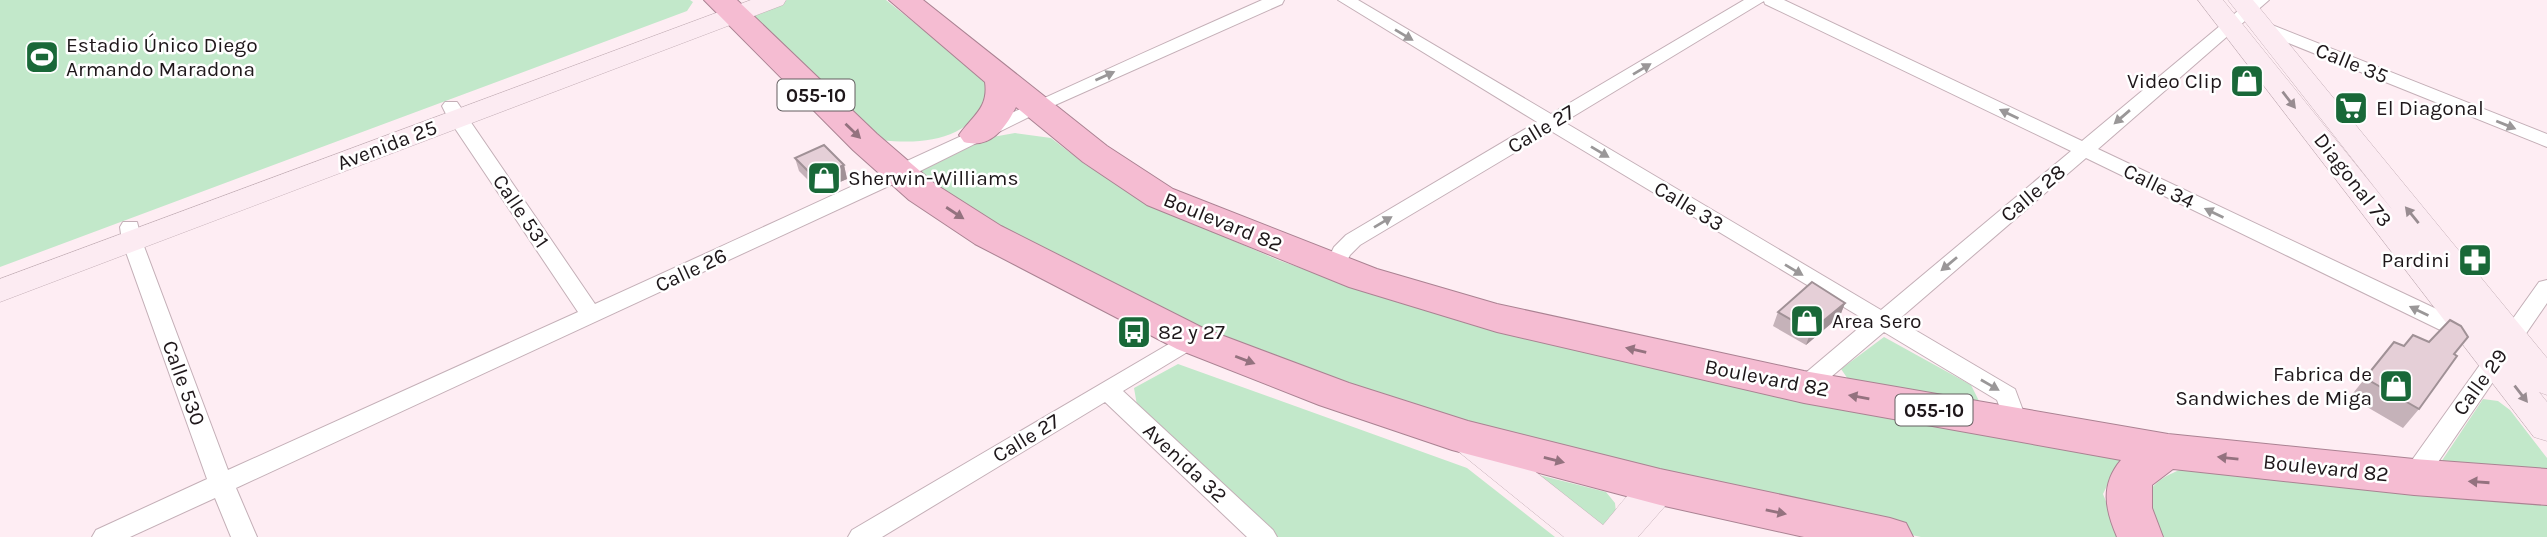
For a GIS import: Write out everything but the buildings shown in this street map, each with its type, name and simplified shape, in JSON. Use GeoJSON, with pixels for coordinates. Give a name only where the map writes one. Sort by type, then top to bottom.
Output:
{"type":"FeatureCollection","features":[{"type":"Feature","properties":{"kind":"highway","name":"055-10"},"geometry":{"type":"LineString","coordinates":[[904,0],[1036,107]]}},
{"type":"Feature","properties":{"kind":"highway","name":"055-10"},"geometry":{"type":"LineString","coordinates":[[727,5],[899,174],[922,192],[988,235],[1191,339],[1334,394],[1467,438],[1660,487],[1890,537]]}},
{"type":"Feature","properties":{"kind":"highway"},"geometry":{"type":"LineString","coordinates":[[976,135],[999,109],[1003,99],[1001,80]]}},
{"type":"Feature","properties":{"kind":"highway","name":"Boulevard 82"},"geometry":{"type":"LineString","coordinates":[[1036,107],[1096,154],[1160,197],[1334,267],[1497,318],[1804,387],[2168,451],[2414,477],[2547,487]]}},
{"type":"Feature","properties":{"kind":"highway"},"geometry":{"type":"LineString","coordinates":[[2140,537],[2130,516],[2127,494],[2133,475],[2147,460],[2168,451]]}},
{"type":"Feature","properties":{"kind":"main road","name":"Avenida 25"},"geometry":{"type":"LineString","coordinates":[[0,276],[131,234],[727,5],[774,0]]}},
{"type":"Feature","properties":{"kind":"main road","name":"Diagonal 73"},"geometry":{"type":"LineString","coordinates":[[2234,10],[2496,347],[2547,427]]}},
{"type":"Feature","properties":{"kind":"main road","name":"Avenida 25"},"geometry":{"type":"LineString","coordinates":[[0,292],[131,234]]}},
{"type":"Feature","properties":{"kind":"main road","name":"Diagonal 73"},"geometry":{"type":"LineString","coordinates":[[2496,347],[2543,373]]}},
{"type":"Feature","properties":{"kind":"main road"},"geometry":{"type":"LineString","coordinates":[[1467,438],[1591,537]]}},
{"type":"Feature","properties":{"kind":"main road"},"geometry":{"type":"LineString","coordinates":[[1615,537],[1660,487]]}},
{"type":"Feature","properties":{"kind":"street","name":"Calle 26"},"geometry":{"type":"LineString","coordinates":[[105,537],[592,316],[899,174],[1036,107],[1276,0]]}},
{"type":"Feature","properties":{"kind":"street","name":"Calle 33"},"geometry":{"type":"LineString","coordinates":[[1346,0],[2007,395],[2016,424]]}},
{"type":"Feature","properties":{"kind":"street","name":"Calle 27"},"geometry":{"type":"LineString","coordinates":[[1334,267],[1341,252],[1353,240],[1756,0]]}},
{"type":"Feature","properties":{"kind":"street","name":"Calle 34"},"geometry":{"type":"LineString","coordinates":[[1771,0],[2496,347]]}},
{"type":"Feature","properties":{"kind":"street","name":"Calle 28"},"geometry":{"type":"LineString","coordinates":[[1804,387],[2084,150],[2234,10]]}},
{"type":"Feature","properties":{"kind":"street","name":"Calle 35"},"geometry":{"type":"LineString","coordinates":[[2234,10],[2547,141]]}},
{"type":"Feature","properties":{"kind":"street","name":"Calle 531"},"geometry":{"type":"LineString","coordinates":[[454,112],[592,316]]}},
{"type":"Feature","properties":{"kind":"street","name":"Calle 530"},"geometry":{"type":"LineString","coordinates":[[131,234],[221,483],[244,537]]}},
{"type":"Feature","properties":{"kind":"street","name":"Calle 29"},"geometry":{"type":"LineString","coordinates":[[2414,477],[2496,347],[2547,287]]}},
{"type":"Feature","properties":{"kind":"street","name":"Calle 27"},"geometry":{"type":"LineString","coordinates":[[862,537],[1191,339]]}},
{"type":"Feature","properties":{"kind":"street","name":"Avenida 32"},"geometry":{"type":"LineString","coordinates":[[1107,390],[1264,537]]}},
{"type":"Feature","properties":{"kind":"green space"},"geometry":{"type":"Polygon","coordinates":[[[0,0],[693,2],[687,11],[0,267],[0,0]]]}},
{"type":"Feature","properties":{"kind":"green space"},"geometry":{"type":"Polygon","coordinates":[[[787,0],[886,0],[983,78],[991,94],[971,121],[945,136],[914,141],[881,140],[743,16],[787,0]]]}},
{"type":"Feature","properties":{"kind":"green space"},"geometry":{"type":"Polygon","coordinates":[[[1015,133],[1051,138],[1086,165],[1195,224],[1278,260],[1397,302],[1510,334],[2122,455],[2103,494],[2120,537],[1921,537],[1790,509],[1440,417],[1246,350],[1070,270],[910,175],[987,138],[1015,133]]]}},
{"type":"Feature","properties":{"kind":"green space"},"geometry":{"type":"Polygon","coordinates":[[[1884,337],[1971,385],[1979,401],[1966,406],[1850,382],[1841,369],[1884,337]]]}},
{"type":"Feature","properties":{"kind":"green space"},"geometry":{"type":"Polygon","coordinates":[[[1178,364],[1467,468],[1555,537],[1277,537],[1138,411],[1134,388],[1178,364]]]}},
{"type":"Feature","properties":{"kind":"green space"},"geometry":{"type":"Polygon","coordinates":[[[2483,399],[2498,401],[2510,410],[2547,458],[2547,474],[2437,468],[2483,399]]]}},
{"type":"Feature","properties":{"kind":"green space"},"geometry":{"type":"Polygon","coordinates":[[[2182,469],[2547,500],[2547,537],[2159,537],[2150,514],[2149,496],[2158,482],[2182,469]]]}},
{"type":"Feature","properties":{"kind":"green space"},"geometry":{"type":"Polygon","coordinates":[[[1531,473],[1606,492],[1615,503],[1617,522],[1600,529],[1531,473]]]}},
{"type":"Feature","properties":{"kind":"place","name":"Estadio Único Diego Armando Maradona"},"geometry":{"type":"Point","coordinates":[42,57]}},
{"type":"Feature","properties":{"kind":"place","name":"Video Clip"},"geometry":{"type":"Point","coordinates":[2247,81]}},
{"type":"Feature","properties":{"kind":"place","name":"El Diagonal"},"geometry":{"type":"Point","coordinates":[2351,108]}},
{"type":"Feature","properties":{"kind":"place","name":"Sherwin-Williams"},"geometry":{"type":"Point","coordinates":[824,178]}},
{"type":"Feature","properties":{"kind":"place","name":"Pardini"},"geometry":{"type":"Point","coordinates":[2475,260]}},
{"type":"Feature","properties":{"kind":"place","name":"Area Sero"},"geometry":{"type":"Point","coordinates":[1807,321]}},
{"type":"Feature","properties":{"kind":"place","name":"82 y 27"},"geometry":{"type":"Point","coordinates":[1134,332]}},
{"type":"Feature","properties":{"kind":"place","name":"Fabrica de Sandwiches de Miga"},"geometry":{"type":"Point","coordinates":[2396,386]}}]}
